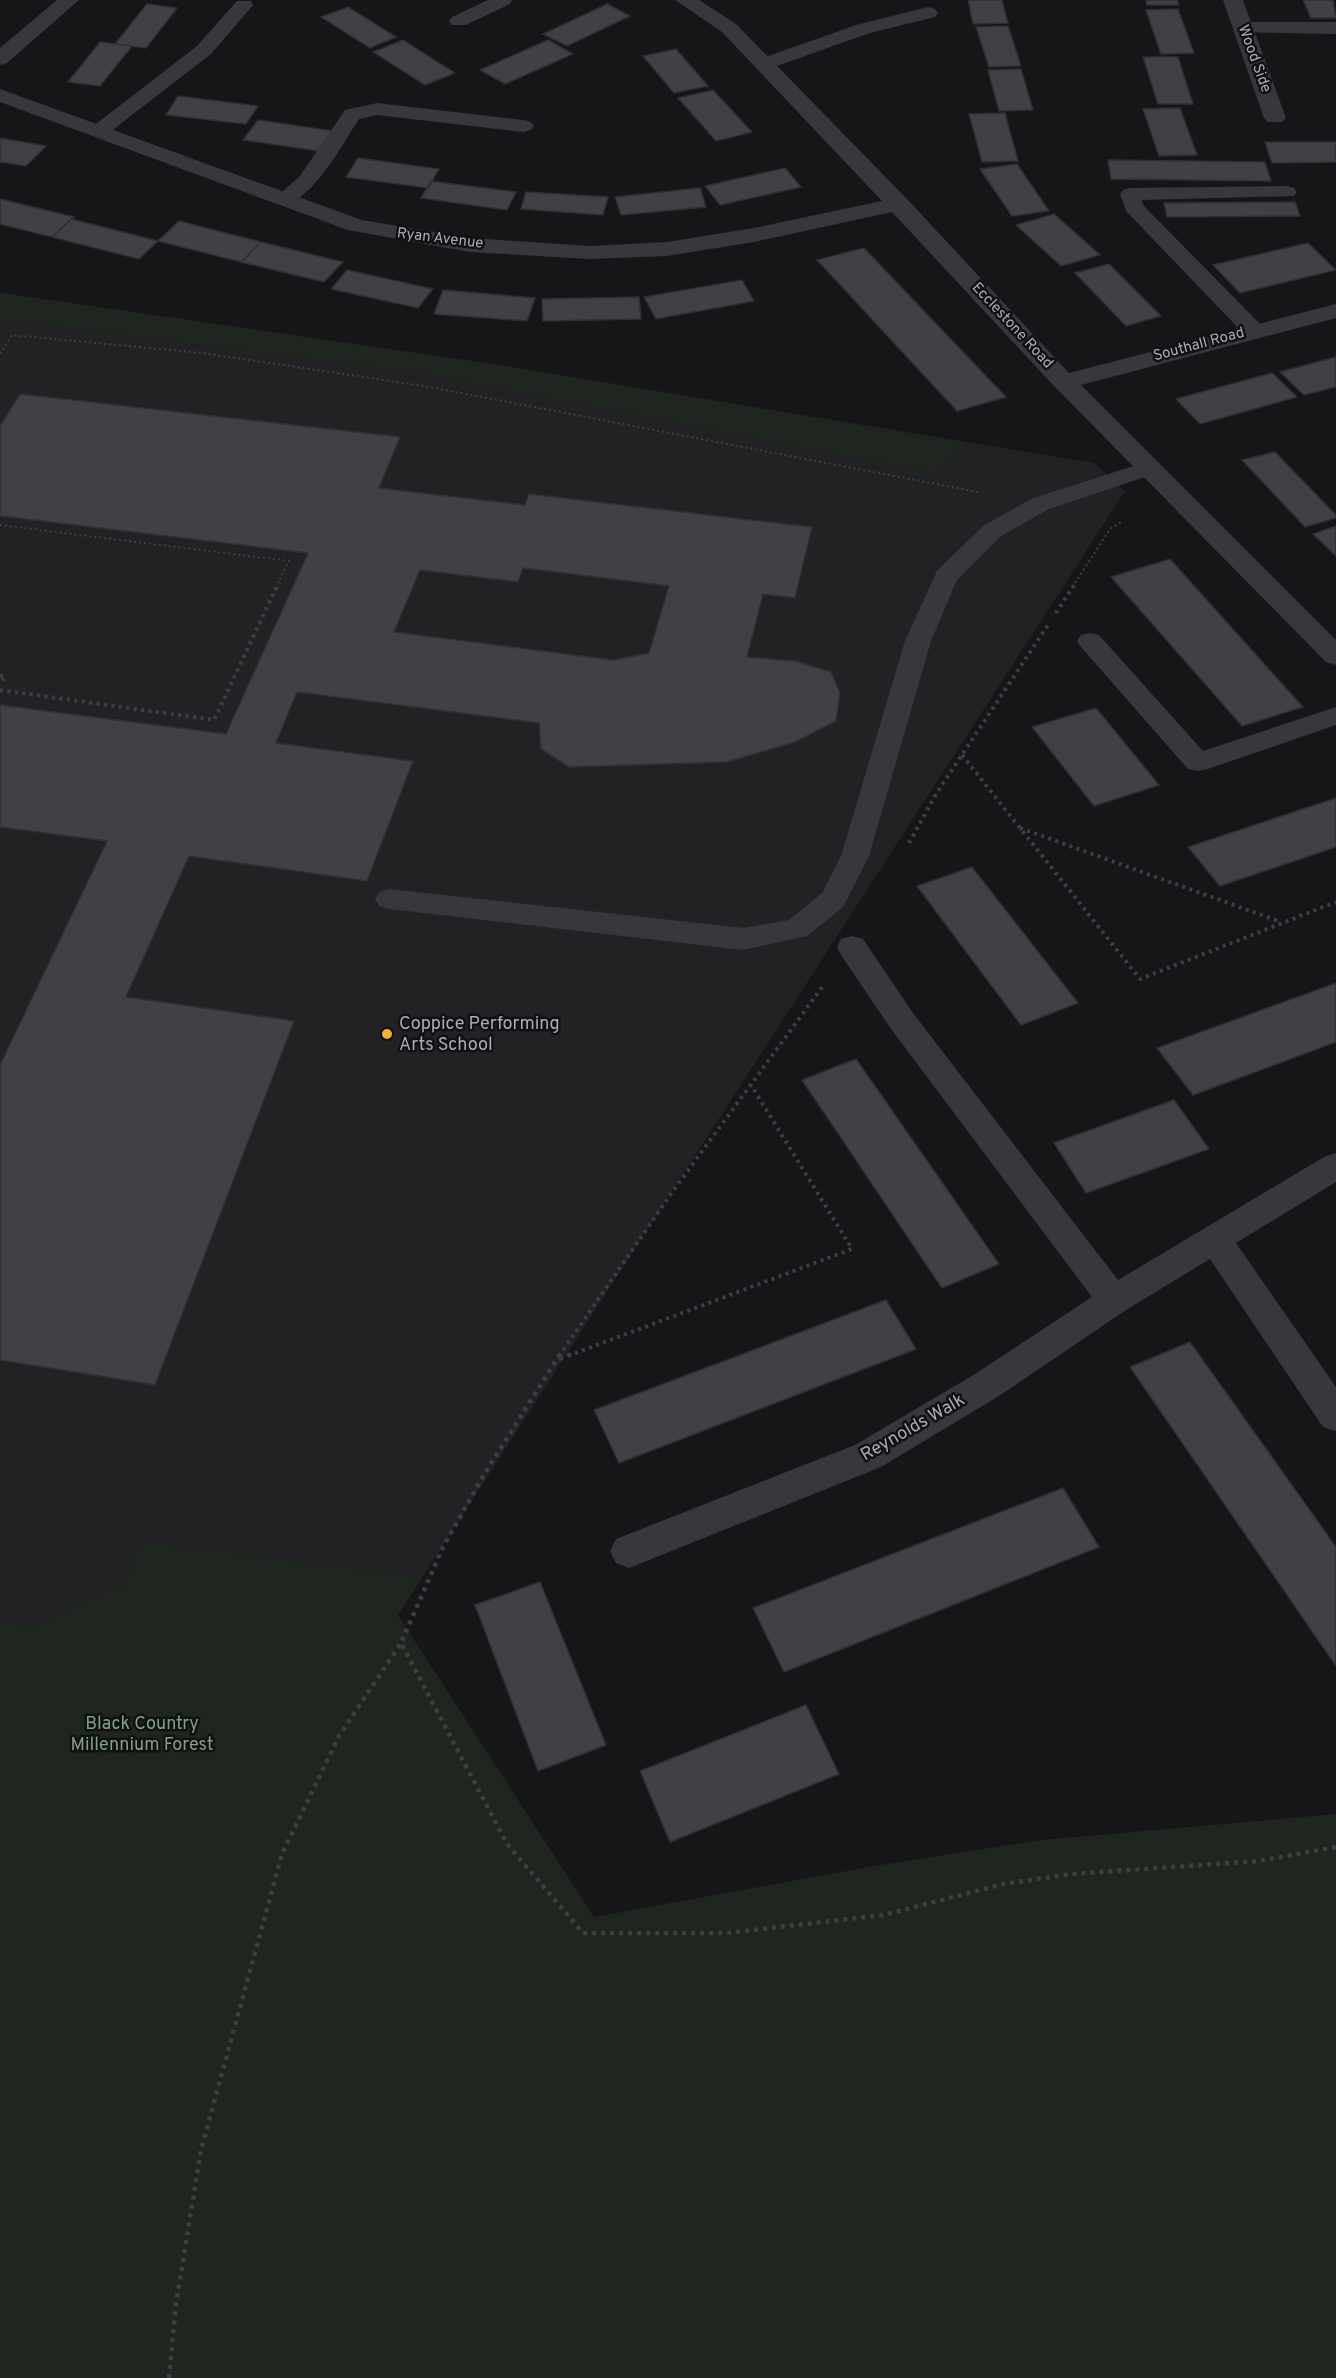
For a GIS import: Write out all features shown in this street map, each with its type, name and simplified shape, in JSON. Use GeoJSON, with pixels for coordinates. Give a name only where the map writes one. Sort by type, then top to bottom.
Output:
{"type":"FeatureCollection","features":[{"type":"Feature","properties":{"kind":"street"},"geometry":{"type":"LineString","coordinates":[[0,59],[69,0]]}},
{"type":"Feature","properties":{"kind":"street","name":"Ecclestone Road"},"geometry":{"type":"LineString","coordinates":[[686,0],[729,28],[899,204],[1064,382],[1336,656]]}},
{"type":"Feature","properties":{"kind":"street","name":"Wood Side"},"geometry":{"type":"LineString","coordinates":[[1233,0],[1275,118]]}},
{"type":"Feature","properties":{"kind":"street","name":"Ryan Avenue"},"geometry":{"type":"LineString","coordinates":[[0,95],[356,225],[405,236],[613,253],[669,249],[899,204]]}},
{"type":"Feature","properties":{"kind":"street","name":"Southall Road"},"geometry":{"type":"LineString","coordinates":[[1064,382],[1253,330],[1336,311]]}},
{"type":"Feature","properties":{"kind":"street"},"geometry":{"type":"LineString","coordinates":[[852,947],[902,1022],[1114,1300]]}},
{"type":"Feature","properties":{"kind":"street","name":"Reynolds Walk"},"geometry":{"type":"LineString","coordinates":[[629,1551],[868,1456],[987,1384],[1114,1300],[1336,1166]]}},
{"type":"Feature","properties":{"kind":"street"},"geometry":{"type":"LineString","coordinates":[[1215,1240],[1336,1416]]}},
{"type":"Feature","properties":{"kind":"lane"},"geometry":{"type":"LineString","coordinates":[[459,21],[503,0]]}},
{"type":"Feature","properties":{"kind":"lane"},"geometry":{"type":"LineString","coordinates":[[99,131],[204,50],[244,5]]}},
{"type":"Feature","properties":{"kind":"lane"},"geometry":{"type":"LineString","coordinates":[[764,64],[863,29],[928,13]]}},
{"type":"Feature","properties":{"kind":"lane"},"geometry":{"type":"LineString","coordinates":[[1243,28],[1336,28]]}},
{"type":"Feature","properties":{"kind":"lane"},"geometry":{"type":"LineString","coordinates":[[285,199],[308,180],[352,114],[358,111],[377,109],[524,126]]}},
{"type":"Feature","properties":{"kind":"lane"},"geometry":{"type":"LineString","coordinates":[[1253,330],[1133,207],[1130,194],[1287,192]]}},
{"type":"Feature","properties":{"kind":"lane"},"geometry":{"type":"LineString","coordinates":[[388,899],[743,939],[797,929],[833,900],[855,856],[918,641],[946,577],[992,531],[1040,504],[1149,468]]}},
{"type":"Feature","properties":{"kind":"lane"},"geometry":{"type":"LineString","coordinates":[[1090,641],[1198,762],[1336,716]]}},
{"type":"Feature","properties":{"kind":"path"},"geometry":{"type":"LineString","coordinates":[[0,354],[12,336],[213,355],[424,386],[1040,504]]}},
{"type":"Feature","properties":{"kind":"path"},"geometry":{"type":"LineString","coordinates":[[908,845],[936,794],[1110,529],[1172,490]]}},
{"type":"Feature","properties":{"kind":"path"},"geometry":{"type":"LineString","coordinates":[[0,525],[289,561],[214,720],[0,690]]}},
{"type":"Feature","properties":{"kind":"path"},"geometry":{"type":"LineString","coordinates":[[0,676],[4,676],[0,684]]}},
{"type":"Feature","properties":{"kind":"path"},"geometry":{"type":"LineString","coordinates":[[962,755],[1140,979],[1336,902]]}},
{"type":"Feature","properties":{"kind":"path"},"geometry":{"type":"LineString","coordinates":[[1020,828],[1283,923]]}},
{"type":"Feature","properties":{"kind":"path"},"geometry":{"type":"LineString","coordinates":[[169,2378],[176,2304],[201,2150],[282,1854],[339,1736],[402,1643],[442,1548],[531,1399],[647,1227],[852,947]]}},
{"type":"Feature","properties":{"kind":"path"},"geometry":{"type":"LineString","coordinates":[[557,1360],[852,1249],[751,1085]]}},
{"type":"Feature","properties":{"kind":"path"},"geometry":{"type":"LineString","coordinates":[[402,1643],[507,1844],[583,1933],[727,1933],[883,1915],[1004,1884],[1060,1875],[1259,1861],[1336,1847]]}},
{"type":"Feature","properties":{"kind":"shaded area","name":"Coppice Performing Arts School"},"geometry":{"type":"Polygon","coordinates":[[[0,293],[493,364],[1094,463],[1125,491],[398,1615],[0,2140],[0,293]]]}},
{"type":"Feature","properties":{"kind":"green space"},"geometry":{"type":"Polygon","coordinates":[[[0,293],[493,364],[965,442],[934,473],[425,374],[0,319],[0,293]]]}},
{"type":"Feature","properties":{"kind":"green space","name":"Black Country Millennium Forest"},"geometry":{"type":"Polygon","coordinates":[[[142,1541],[422,1578],[398,1615],[594,1917],[874,1866],[1041,1840],[1336,1814],[1336,2378],[0,2378],[0,1624],[35,1626],[126,1584],[142,1541]]]}},
{"type":"Feature","properties":{"kind":"building"},"geometry":{"type":"Polygon","coordinates":[[[968,0],[1002,0],[1008,23],[973,24],[968,0]]]}},
{"type":"Feature","properties":{"kind":"building"},"geometry":{"type":"Polygon","coordinates":[[[1146,0],[1177,0],[1179,5],[1147,5],[1146,0]]]}},
{"type":"Feature","properties":{"kind":"building"},"geometry":{"type":"Polygon","coordinates":[[[1303,0],[1333,0],[1336,18],[1311,18],[1303,0]]]}},
{"type":"Feature","properties":{"kind":"building"},"geometry":{"type":"Polygon","coordinates":[[[147,4],[177,8],[146,48],[115,44],[147,4]]]}},
{"type":"Feature","properties":{"kind":"building"},"geometry":{"type":"Polygon","coordinates":[[[607,4],[630,16],[567,46],[543,34],[607,4]]]}},
{"type":"Feature","properties":{"kind":"building"},"geometry":{"type":"Polygon","coordinates":[[[348,7],[396,37],[370,48],[321,17],[348,7]]]}},
{"type":"Feature","properties":{"kind":"building"},"geometry":{"type":"Polygon","coordinates":[[[1178,9],[1194,53],[1161,54],[1146,10],[1178,9]]]}},
{"type":"Feature","properties":{"kind":"building"},"geometry":{"type":"Polygon","coordinates":[[[1008,26],[1021,66],[989,67],[976,27],[1008,26]]]}},
{"type":"Feature","properties":{"kind":"building"},"geometry":{"type":"Polygon","coordinates":[[[403,40],[455,73],[425,85],[373,52],[403,40]]]}},
{"type":"Feature","properties":{"kind":"building"},"geometry":{"type":"Polygon","coordinates":[[[548,40],[573,54],[505,84],[480,70],[548,40]]]}},
{"type":"Feature","properties":{"kind":"building"},"geometry":{"type":"Polygon","coordinates":[[[100,42],[132,46],[100,86],[68,82],[100,42]]]}},
{"type":"Feature","properties":{"kind":"building"},"geometry":{"type":"Polygon","coordinates":[[[676,49],[708,86],[674,93],[643,56],[676,49]]]}},
{"type":"Feature","properties":{"kind":"building"},"geometry":{"type":"Polygon","coordinates":[[[1143,57],[1178,57],[1193,104],[1158,104],[1143,57]]]}},
{"type":"Feature","properties":{"kind":"building"},"geometry":{"type":"Polygon","coordinates":[[[1021,69],[1033,110],[999,111],[988,70],[1021,69]]]}},
{"type":"Feature","properties":{"kind":"building"},"geometry":{"type":"Polygon","coordinates":[[[713,90],[752,132],[716,141],[678,98],[713,90]]]}},
{"type":"Feature","properties":{"kind":"building"},"geometry":{"type":"Polygon","coordinates":[[[178,96],[258,106],[246,124],[166,115],[178,96]]]}},
{"type":"Feature","properties":{"kind":"building"},"geometry":{"type":"Polygon","coordinates":[[[1180,108],[1197,155],[1159,156],[1143,109],[1180,108]]]}},
{"type":"Feature","properties":{"kind":"building"},"geometry":{"type":"Polygon","coordinates":[[[1005,113],[1018,161],[982,162],[969,114],[1005,113]]]}},
{"type":"Feature","properties":{"kind":"building"},"geometry":{"type":"Polygon","coordinates":[[[258,120],[333,131],[319,151],[243,140],[258,120]]]}},
{"type":"Feature","properties":{"kind":"building"},"geometry":{"type":"Polygon","coordinates":[[[0,138],[46,146],[26,166],[0,162],[0,138]]]}},
{"type":"Feature","properties":{"kind":"building"},"geometry":{"type":"Polygon","coordinates":[[[1265,142],[1336,142],[1336,162],[1272,163],[1265,142]]]}},
{"type":"Feature","properties":{"kind":"building"},"geometry":{"type":"Polygon","coordinates":[[[358,158],[439,169],[428,188],[346,177],[358,158]]]}},
{"type":"Feature","properties":{"kind":"building"},"geometry":{"type":"Polygon","coordinates":[[[1108,160],[1265,162],[1271,181],[1111,179],[1108,160]]]}},
{"type":"Feature","properties":{"kind":"building"},"geometry":{"type":"Polygon","coordinates":[[[1017,164],[1049,211],[1012,216],[980,169],[1017,164]]]}},
{"type":"Feature","properties":{"kind":"building"},"geometry":{"type":"Polygon","coordinates":[[[785,168],[801,187],[720,205],[705,186],[785,168]]]}},
{"type":"Feature","properties":{"kind":"building"},"geometry":{"type":"Polygon","coordinates":[[[431,181],[516,192],[507,210],[421,198],[431,181]]]}},
{"type":"Feature","properties":{"kind":"building"},"geometry":{"type":"Polygon","coordinates":[[[700,188],[706,207],[621,215],[615,197],[700,188]]]}},
{"type":"Feature","properties":{"kind":"building"},"geometry":{"type":"Polygon","coordinates":[[[526,192],[608,197],[603,215],[521,209],[526,192]]]}},
{"type":"Feature","properties":{"kind":"building"},"geometry":{"type":"Polygon","coordinates":[[[0,199],[74,217],[52,237],[0,224],[0,199]]]}},
{"type":"Feature","properties":{"kind":"building"},"geometry":{"type":"Polygon","coordinates":[[[1295,202],[1300,216],[1167,217],[1164,203],[1295,202]]]}},
{"type":"Feature","properties":{"kind":"building"},"geometry":{"type":"Polygon","coordinates":[[[1054,214],[1100,255],[1061,266],[1016,225],[1054,214]]]}},
{"type":"Feature","properties":{"kind":"building"},"geometry":{"type":"Polygon","coordinates":[[[71,219],[158,241],[139,259],[52,237],[71,219]]]}},
{"type":"Feature","properties":{"kind":"building"},"geometry":{"type":"Polygon","coordinates":[[[179,221],[261,242],[241,262],[158,241],[179,221]]]}},
{"type":"Feature","properties":{"kind":"building"},"geometry":{"type":"Polygon","coordinates":[[[261,242],[343,262],[324,282],[241,262],[261,242]]]}},
{"type":"Feature","properties":{"kind":"building"},"geometry":{"type":"Polygon","coordinates":[[[1308,243],[1336,270],[1240,293],[1213,265],[1308,243]]]}},
{"type":"Feature","properties":{"kind":"building"},"geometry":{"type":"Polygon","coordinates":[[[864,248],[1006,397],[957,411],[817,260],[864,248]]]}},
{"type":"Feature","properties":{"kind":"building"},"geometry":{"type":"Polygon","coordinates":[[[1109,264],[1161,316],[1126,326],[1075,273],[1109,264]]]}},
{"type":"Feature","properties":{"kind":"building"},"geometry":{"type":"Polygon","coordinates":[[[347,270],[433,289],[418,308],[331,289],[347,270]]]}},
{"type":"Feature","properties":{"kind":"building"},"geometry":{"type":"Polygon","coordinates":[[[742,280],[754,301],[656,319],[644,297],[742,280]]]}},
{"type":"Feature","properties":{"kind":"building"},"geometry":{"type":"Polygon","coordinates":[[[443,290],[535,298],[527,321],[434,314],[443,290]]]}},
{"type":"Feature","properties":{"kind":"building"},"geometry":{"type":"Polygon","coordinates":[[[639,297],[641,319],[543,321],[542,299],[639,297]]]}},
{"type":"Feature","properties":{"kind":"building"},"geometry":{"type":"Polygon","coordinates":[[[1336,357],[1336,387],[1304,395],[1280,372],[1336,357]]]}},
{"type":"Feature","properties":{"kind":"building"},"geometry":{"type":"Polygon","coordinates":[[[1272,373],[1297,397],[1200,424],[1176,399],[1272,373]]]}},
{"type":"Feature","properties":{"kind":"building"},"geometry":{"type":"Polygon","coordinates":[[[20,394],[400,437],[379,488],[525,505],[529,494],[812,527],[795,598],[763,594],[747,657],[796,661],[831,672],[840,693],[836,721],[795,742],[727,762],[569,767],[541,749],[539,723],[297,692],[276,743],[413,761],[367,881],[189,856],[126,997],[294,1021],[155,1385],[0,1360],[0,1065],[107,841],[0,827],[0,705],[226,734],[308,553],[0,516],[0,426],[20,394]],[[523,568],[518,582],[420,570],[394,632],[613,660],[649,653],[669,586],[523,568]]]}},
{"type":"Feature","properties":{"kind":"building"},"geometry":{"type":"Polygon","coordinates":[[[1275,452],[1336,515],[1336,518],[1305,527],[1242,460],[1275,452]]]}},
{"type":"Feature","properties":{"kind":"building"},"geometry":{"type":"Polygon","coordinates":[[[1336,526],[1336,556],[1313,534],[1336,526]]]}},
{"type":"Feature","properties":{"kind":"building"},"geometry":{"type":"Polygon","coordinates":[[[1170,559],[1303,707],[1242,726],[1111,577],[1170,559]]]}},
{"type":"Feature","properties":{"kind":"building"},"geometry":{"type":"Polygon","coordinates":[[[1096,708],[1159,785],[1094,806],[1032,727],[1096,708]]]}},
{"type":"Feature","properties":{"kind":"building"},"geometry":{"type":"Polygon","coordinates":[[[1336,798],[1336,847],[1220,886],[1188,847],[1336,798]]]}},
{"type":"Feature","properties":{"kind":"building"},"geometry":{"type":"Polygon","coordinates":[[[972,867],[1078,1003],[1021,1025],[917,886],[972,867]]]}},
{"type":"Feature","properties":{"kind":"building"},"geometry":{"type":"Polygon","coordinates":[[[1336,983],[1336,1042],[1193,1095],[1157,1048],[1336,983]]]}},
{"type":"Feature","properties":{"kind":"building"},"geometry":{"type":"Polygon","coordinates":[[[856,1059],[999,1264],[942,1288],[802,1080],[856,1059]]]}},
{"type":"Feature","properties":{"kind":"building"},"geometry":{"type":"Polygon","coordinates":[[[1174,1100],[1209,1149],[1086,1193],[1054,1143],[1174,1100]]]}},
{"type":"Feature","properties":{"kind":"building"},"geometry":{"type":"Polygon","coordinates":[[[886,1300],[916,1349],[619,1463],[594,1410],[886,1300]]]}},
{"type":"Feature","properties":{"kind":"building"},"geometry":{"type":"Polygon","coordinates":[[[1190,1342],[1336,1547],[1336,1666],[1130,1367],[1190,1342]]]}},
{"type":"Feature","properties":{"kind":"building"},"geometry":{"type":"Polygon","coordinates":[[[1063,1488],[1099,1547],[784,1672],[753,1608],[1063,1488]]]}},
{"type":"Feature","properties":{"kind":"building"},"geometry":{"type":"Polygon","coordinates":[[[540,1582],[606,1745],[538,1771],[475,1605],[540,1582]]]}},
{"type":"Feature","properties":{"kind":"building"},"geometry":{"type":"Polygon","coordinates":[[[806,1705],[839,1774],[670,1842],[640,1771],[806,1705]]]}},
{"type":"Feature","properties":{"kind":"place","name":"Coppice Performing Arts School"},"geometry":{"type":"Point","coordinates":[387,1034]}}]}
